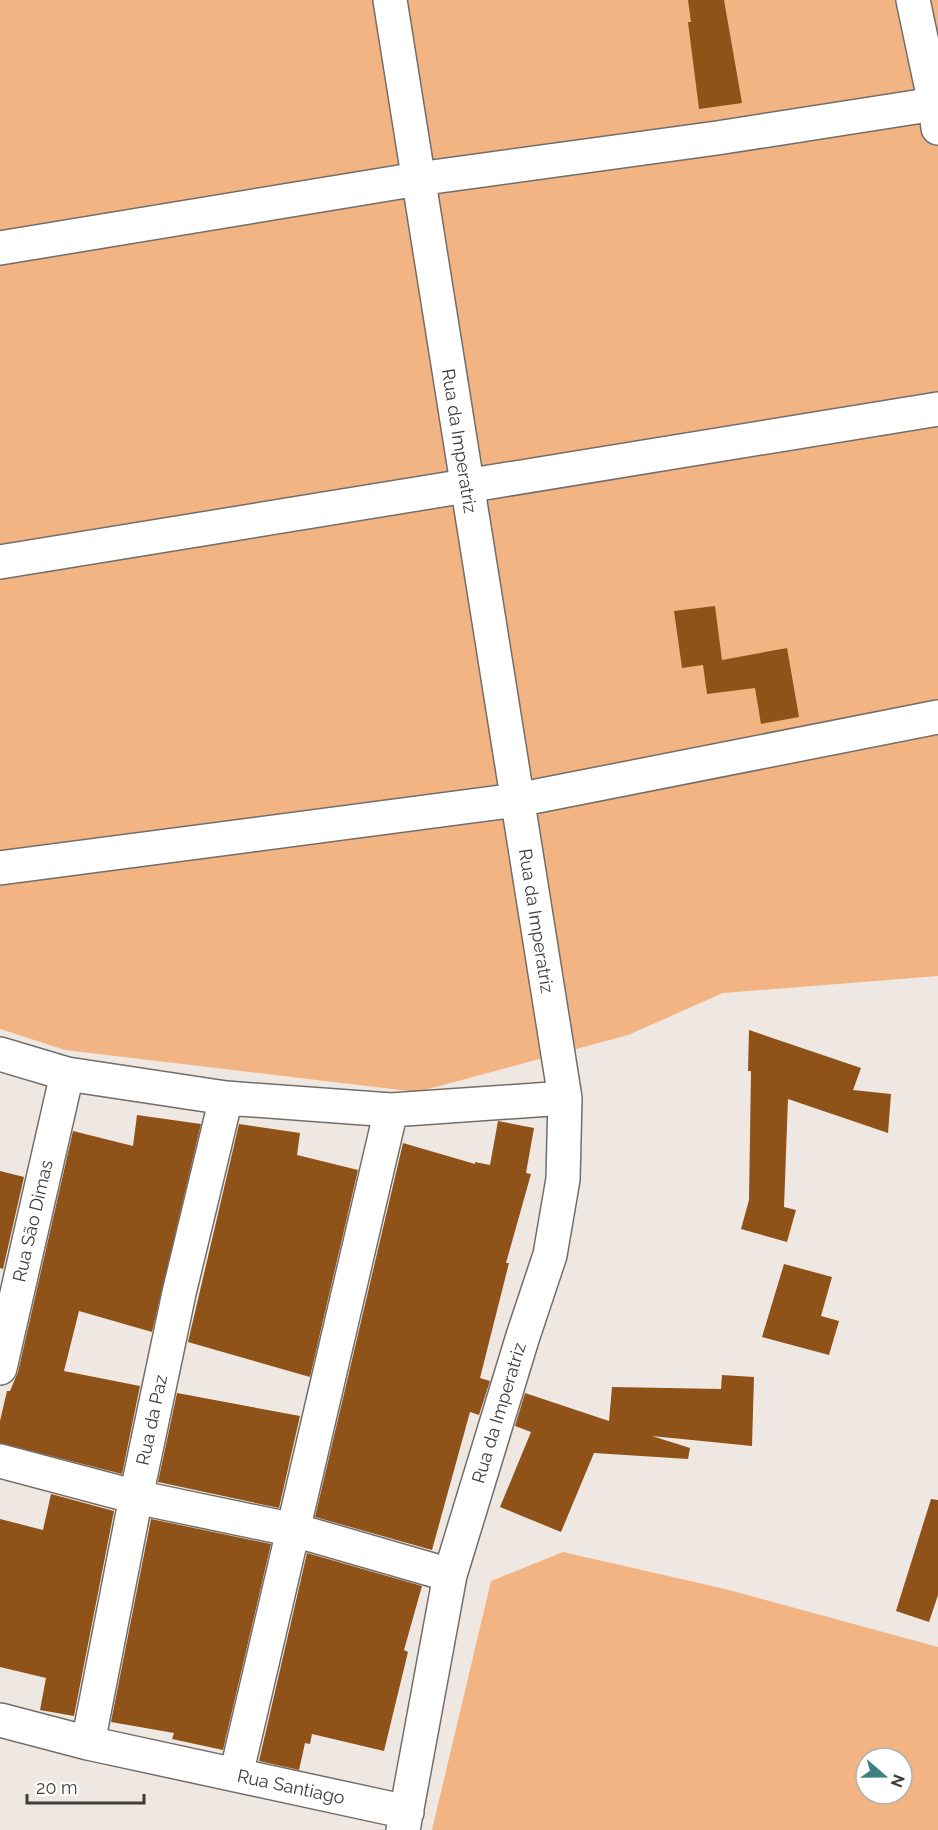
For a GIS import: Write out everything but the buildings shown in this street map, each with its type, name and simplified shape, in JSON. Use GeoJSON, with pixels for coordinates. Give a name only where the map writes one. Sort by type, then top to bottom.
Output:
{"type":"FeatureCollection","features":[{"type":"Feature","properties":{"kind":"street","name":"Rua da Imperatriz"},"geometry":{"type":"LineString","coordinates":[[390,0],[565,1098],[563,1179],[550,1255],[519,1347],[450,1575],[405,1821]]}},
{"type":"Feature","properties":{"kind":"street"},"geometry":{"type":"LineString","coordinates":[[0,248],[418,179],[717,138],[936,116],[913,0]]}},
{"type":"Feature","properties":{"kind":"street"},"geometry":{"type":"LineString","coordinates":[[0,562],[938,409]]}},
{"type":"Feature","properties":{"kind":"street"},"geometry":{"type":"LineString","coordinates":[[0,867],[517,800],[938,717]]}},
{"type":"Feature","properties":{"kind":"street"},"geometry":{"type":"LineString","coordinates":[[0,1054],[67,1074],[226,1098],[391,1110],[565,1098]]}},
{"type":"Feature","properties":{"kind":"street","name":"Rua São Dimas"},"geometry":{"type":"LineString","coordinates":[[0,1368],[67,1074]]}},
{"type":"Feature","properties":{"kind":"street","name":"Rua da Paz"},"geometry":{"type":"LineString","coordinates":[[88,1743],[179,1293],[226,1098]]}},
{"type":"Feature","properties":{"kind":"street"},"geometry":{"type":"LineString","coordinates":[[236,1775],[391,1110]]}},
{"type":"Feature","properties":{"kind":"street"},"geometry":{"type":"LineString","coordinates":[[0,1461],[136,1497],[294,1530],[450,1575]]}},
{"type":"Feature","properties":{"kind":"street","name":"Rua Santiago"},"geometry":{"type":"LineString","coordinates":[[0,1720],[88,1743],[236,1775],[405,1821]]}},
{"type":"Feature","properties":{"kind":"shaded area"},"geometry":{"type":"Polygon","coordinates":[[[0,0],[938,0],[938,976],[723,993],[628,1035],[417,1092],[65,1050],[0,1029],[0,0]]]}},
{"type":"Feature","properties":{"kind":"shaded area"},"geometry":{"type":"Polygon","coordinates":[[[563,1552],[725,1589],[938,1647],[938,1830],[432,1830],[491,1581],[563,1552]]]}}]}
